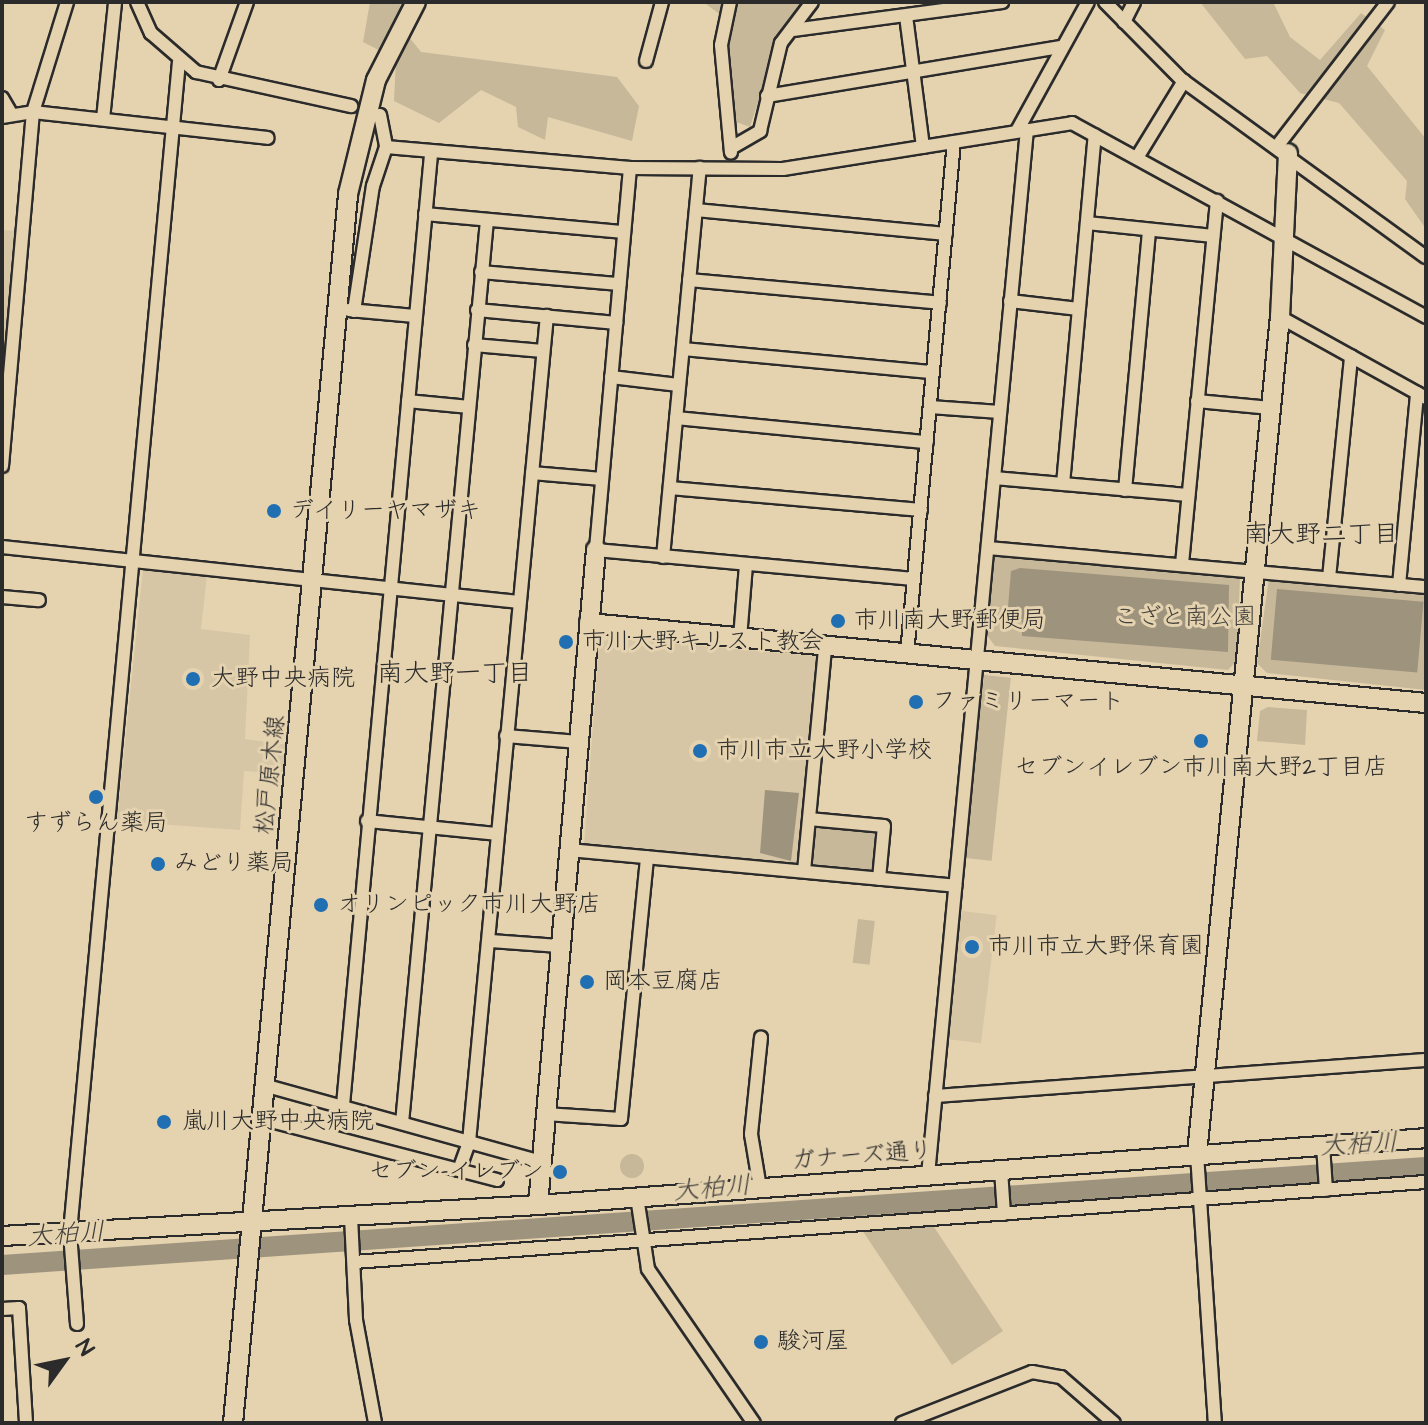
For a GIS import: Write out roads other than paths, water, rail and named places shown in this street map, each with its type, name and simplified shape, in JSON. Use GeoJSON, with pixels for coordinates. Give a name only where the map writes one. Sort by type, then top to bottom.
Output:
{"type":"FeatureCollection","features":[{"type":"Feature","properties":{"kind":"street"},"geometry":{"type":"LineString","coordinates":[[2,466],[33,112],[67,2]]}},
{"type":"Feature","properties":{"kind":"street"},"geometry":{"type":"LineString","coordinates":[[103,119],[115,2]]}},
{"type":"Feature","properties":{"kind":"street"},"geometry":{"type":"LineString","coordinates":[[137,2],[142,21],[179,62],[219,80],[351,106]]}},
{"type":"Feature","properties":{"kind":"street"},"geometry":{"type":"LineString","coordinates":[[219,80],[247,2]]}},
{"type":"Feature","properties":{"kind":"street","name":"松戸原木線"},"geometry":{"type":"LineString","coordinates":[[233,1423],[316,580],[346,310],[360,127],[416,2]]}},
{"type":"Feature","properties":{"kind":"street"},"geometry":{"type":"LineString","coordinates":[[646,61],[662,2]]}},
{"type":"Feature","properties":{"kind":"street"},"geometry":{"type":"LineString","coordinates":[[730,2],[721,45],[731,148],[730,168]]}},
{"type":"Feature","properties":{"kind":"street"},"geometry":{"type":"LineString","coordinates":[[731,148],[760,131],[781,43],[812,2]]}},
{"type":"Feature","properties":{"kind":"street"},"geometry":{"type":"LineString","coordinates":[[793,30],[1002,2]]}},
{"type":"Feature","properties":{"kind":"street"},"geometry":{"type":"LineString","coordinates":[[928,1175],[988,548],[1022,130],[1061,47],[1088,2]]}},
{"type":"Feature","properties":{"kind":"street"},"geometry":{"type":"LineString","coordinates":[[1105,2],[1184,81],[1283,149],[1374,226],[1426,257]]}},
{"type":"Feature","properties":{"kind":"street"},"geometry":{"type":"LineString","coordinates":[[1124,22],[1134,2]]}},
{"type":"Feature","properties":{"kind":"street"},"geometry":{"type":"LineString","coordinates":[[1215,1423],[1197,1154],[1208,1075],[1280,317],[1283,149],[1388,2]]}},
{"type":"Feature","properties":{"kind":"street"},"geometry":{"type":"LineString","coordinates":[[906,16],[923,147]]}},
{"type":"Feature","properties":{"kind":"street"},"geometry":{"type":"LineString","coordinates":[[767,96],[1061,47]]}},
{"type":"Feature","properties":{"kind":"street"},"geometry":{"type":"LineString","coordinates":[[77,1324],[70,1239],[179,62]]}},
{"type":"Feature","properties":{"kind":"street"},"geometry":{"type":"LineString","coordinates":[[1138,156],[1184,81]]}},
{"type":"Feature","properties":{"kind":"street"},"geometry":{"type":"LineString","coordinates":[[2,98],[6,115],[33,112],[268,138]]}},
{"type":"Feature","properties":{"kind":"street"},"geometry":{"type":"LineString","coordinates":[[380,115],[386,147],[373,186],[346,310],[415,316]]}},
{"type":"Feature","properties":{"kind":"street"},"geometry":{"type":"LineString","coordinates":[[386,147],[431,155],[630,168],[783,169],[1072,123],[1138,156],[1426,317]]}},
{"type":"Feature","properties":{"kind":"street"},"geometry":{"type":"LineString","coordinates":[[1063,484],[1095,135]]}},
{"type":"Feature","properties":{"kind":"street"},"geometry":{"type":"LineString","coordinates":[[907,654],[954,142]]}},
{"type":"Feature","properties":{"kind":"street"},"geometry":{"type":"LineString","coordinates":[[343,1105],[431,155]]}},
{"type":"Feature","properties":{"kind":"street"},"geometry":{"type":"LineString","coordinates":[[538,1205],[630,168]]}},
{"type":"Feature","properties":{"kind":"street"},"geometry":{"type":"LineString","coordinates":[[663,557],[700,168]]}},
{"type":"Feature","properties":{"kind":"street"},"geometry":{"type":"LineString","coordinates":[[1182,564],[1217,201]]}},
{"type":"Feature","properties":{"kind":"street"},"geometry":{"type":"LineString","coordinates":[[696,210],[946,234]]}},
{"type":"Feature","properties":{"kind":"street"},"geometry":{"type":"LineString","coordinates":[[425,214],[624,232]]}},
{"type":"Feature","properties":{"kind":"street"},"geometry":{"type":"LineString","coordinates":[[402,1123],[487,220]]}},
{"type":"Feature","properties":{"kind":"street"},"geometry":{"type":"LineString","coordinates":[[1087,223],[1213,236]]}},
{"type":"Feature","properties":{"kind":"street"},"geometry":{"type":"LineString","coordinates":[[1125,490],[1149,230]]}},
{"type":"Feature","properties":{"kind":"street"},"geometry":{"type":"LineString","coordinates":[[481,272],[619,284]]}},
{"type":"Feature","properties":{"kind":"street"},"geometry":{"type":"LineString","coordinates":[[689,280],[940,303]]}},
{"type":"Feature","properties":{"kind":"street"},"geometry":{"type":"LineString","coordinates":[[1010,301],[1079,309]]}},
{"type":"Feature","properties":{"kind":"street"},"geometry":{"type":"LineString","coordinates":[[477,310],[616,323]]}},
{"type":"Feature","properties":{"kind":"street"},"geometry":{"type":"LineString","coordinates":[[459,1170],[469,1142],[490,941],[497,834],[547,316]]}},
{"type":"Feature","properties":{"kind":"street"},"geometry":{"type":"LineString","coordinates":[[1280,317],[1422,396],[1399,585]]}},
{"type":"Feature","properties":{"kind":"street"},"geometry":{"type":"LineString","coordinates":[[474,345],[543,351]]}},
{"type":"Feature","properties":{"kind":"street"},"geometry":{"type":"LineString","coordinates":[[683,349],[933,372]]}},
{"type":"Feature","properties":{"kind":"street"},"geometry":{"type":"LineString","coordinates":[[1329,578],[1351,356]]}},
{"type":"Feature","properties":{"kind":"street"},"geometry":{"type":"LineString","coordinates":[[611,377],[679,385]]}},
{"type":"Feature","properties":{"kind":"street"},"geometry":{"type":"LineString","coordinates":[[408,401],[469,407]]}},
{"type":"Feature","properties":{"kind":"street"},"geometry":{"type":"LineString","coordinates":[[1197,401],[1271,408]]}},
{"type":"Feature","properties":{"kind":"street"},"geometry":{"type":"LineString","coordinates":[[930,407],[1000,412]]}},
{"type":"Feature","properties":{"kind":"street"},"geometry":{"type":"LineString","coordinates":[[676,418],[927,442]]}},
{"type":"Feature","properties":{"kind":"street"},"geometry":{"type":"LineString","coordinates":[[532,473],[602,479]]}},
{"type":"Feature","properties":{"kind":"street"},"geometry":{"type":"LineString","coordinates":[[994,478],[1188,495]]}},
{"type":"Feature","properties":{"kind":"street"},"geometry":{"type":"LineString","coordinates":[[670,488],[921,510]]}},
{"type":"Feature","properties":{"kind":"street"},"geometry":{"type":"LineString","coordinates":[[2,547],[519,602]]}},
{"type":"Feature","properties":{"kind":"street"},"geometry":{"type":"LineString","coordinates":[[988,548],[1426,587]]}},
{"type":"Feature","properties":{"kind":"street"},"geometry":{"type":"LineString","coordinates":[[596,550],[914,579]]}},
{"type":"Feature","properties":{"kind":"street"},"geometry":{"type":"LineString","coordinates":[[740,638],[746,565]]}},
{"type":"Feature","properties":{"kind":"street"},"geometry":{"type":"LineString","coordinates":[[2,597],[39,600]]}},
{"type":"Feature","properties":{"kind":"street"},"geometry":{"type":"LineString","coordinates":[[589,623],[1426,703]]}},
{"type":"Feature","properties":{"kind":"street"},"geometry":{"type":"LineString","coordinates":[[804,871],[825,647]]}},
{"type":"Feature","properties":{"kind":"street"},"geometry":{"type":"LineString","coordinates":[[506,736],[579,742]]}},
{"type":"Feature","properties":{"kind":"street"},"geometry":{"type":"LineString","coordinates":[[809,819],[884,826],[879,879]]}},
{"type":"Feature","properties":{"kind":"street"},"geometry":{"type":"LineString","coordinates":[[367,821],[497,834]]}},
{"type":"Feature","properties":{"kind":"street"},"geometry":{"type":"LineString","coordinates":[[569,850],[955,886]]}},
{"type":"Feature","properties":{"kind":"street"},"geometry":{"type":"LineString","coordinates":[[545,1114],[621,1119],[647,857]]}},
{"type":"Feature","properties":{"kind":"street"},"geometry":{"type":"LineString","coordinates":[[490,941],[560,946]]}},
{"type":"Feature","properties":{"kind":"street"},"geometry":{"type":"LineString","coordinates":[[760,1038],[751,1134],[760,1188]]}},
{"type":"Feature","properties":{"kind":"street"},"geometry":{"type":"LineString","coordinates":[[935,1096],[1426,1060]]}},
{"type":"Feature","properties":{"kind":"street"},"geometry":{"type":"LineString","coordinates":[[267,1086],[541,1162]]}},
{"type":"Feature","properties":{"kind":"street"},"geometry":{"type":"LineString","coordinates":[[263,1119],[497,1180]]}},
{"type":"Feature","properties":{"kind":"street","name":"ガナーズ通り"},"geometry":{"type":"LineString","coordinates":[[2,1236],[70,1239],[252,1228],[351,1217],[1197,1154],[1323,1150],[1426,1138]]}},
{"type":"Feature","properties":{"kind":"street"},"geometry":{"type":"LineString","coordinates":[[1323,1150],[1326,1188]]}},
{"type":"Feature","properties":{"kind":"street"},"geometry":{"type":"LineString","coordinates":[[1001,1170],[1004,1214]]}},
{"type":"Feature","properties":{"kind":"street"},"geometry":{"type":"LineString","coordinates":[[354,1262],[1426,1182]]}},
{"type":"Feature","properties":{"kind":"street"},"geometry":{"type":"LineString","coordinates":[[637,1197],[640,1242],[648,1269],[754,1423]]}},
{"type":"Feature","properties":{"kind":"street"},"geometry":{"type":"LineString","coordinates":[[351,1217],[375,1423]]}},
{"type":"Feature","properties":{"kind":"street"},"geometry":{"type":"LineString","coordinates":[[2,1309],[19,1308],[26,1423]]}},
{"type":"Feature","properties":{"kind":"street"},"geometry":{"type":"LineString","coordinates":[[902,1423],[1032,1372],[1061,1377],[1114,1423]]}},
{"type":"Feature","properties":{"kind":"waterway","name":"大柏川"},"geometry":{"type":"LineString","coordinates":[[2,1265],[1426,1167]]}},
{"type":"Feature","properties":{"kind":"place","name":"デイリーヤマザキ"},"geometry":{"type":"Point","coordinates":[274,511]}},
{"type":"Feature","properties":{"kind":"place","name":"市川南大野郵便局"},"geometry":{"type":"Point","coordinates":[838,621]}},
{"type":"Feature","properties":{"kind":"place","name":"市川大野キリスト教会"},"geometry":{"type":"Point","coordinates":[566,642]}},
{"type":"Feature","properties":{"kind":"place","name":"大野中央病院"},"geometry":{"type":"Point","coordinates":[193,679]}},
{"type":"Feature","properties":{"kind":"place","name":"ファミリーマート"},"geometry":{"type":"Point","coordinates":[916,702]}},
{"type":"Feature","properties":{"kind":"place","name":"セブンイレブン市川南大野2丁目店"},"geometry":{"type":"Point","coordinates":[1201,741]}},
{"type":"Feature","properties":{"kind":"place","name":"市川市立大野小学校"},"geometry":{"type":"Point","coordinates":[700,751]}},
{"type":"Feature","properties":{"kind":"place","name":"すずらん薬局"},"geometry":{"type":"Point","coordinates":[96,797]}},
{"type":"Feature","properties":{"kind":"place","name":"みどり薬局"},"geometry":{"type":"Point","coordinates":[158,864]}},
{"type":"Feature","properties":{"kind":"place","name":"オリンピック市川大野店"},"geometry":{"type":"Point","coordinates":[321,905]}},
{"type":"Feature","properties":{"kind":"place","name":"市川市立大野保育園"},"geometry":{"type":"Point","coordinates":[972,947]}},
{"type":"Feature","properties":{"kind":"place","name":"岡本豆腐店"},"geometry":{"type":"Point","coordinates":[587,982]}},
{"type":"Feature","properties":{"kind":"place","name":"嵐川大野中央病院"},"geometry":{"type":"Point","coordinates":[164,1122]}},
{"type":"Feature","properties":{"kind":"place","name":"セブン-イレブン"},"geometry":{"type":"Point","coordinates":[560,1172]}},
{"type":"Feature","properties":{"kind":"place","name":"駿河屋"},"geometry":{"type":"Point","coordinates":[761,1342]}},
{"type":"Feature","properties":{"kind":"district","name":"南大野二丁目"},"geometry":{"type":"Point","coordinates":[1321,535]}},
{"type":"Feature","properties":{"kind":"district","name":"南大野一丁目"},"geometry":{"type":"Point","coordinates":[455,674]}},
{"type":"Feature","properties":{"kind":"park label","name":"こざと南公園"},"geometry":{"type":"Point","coordinates":[1185,618]}}]}
